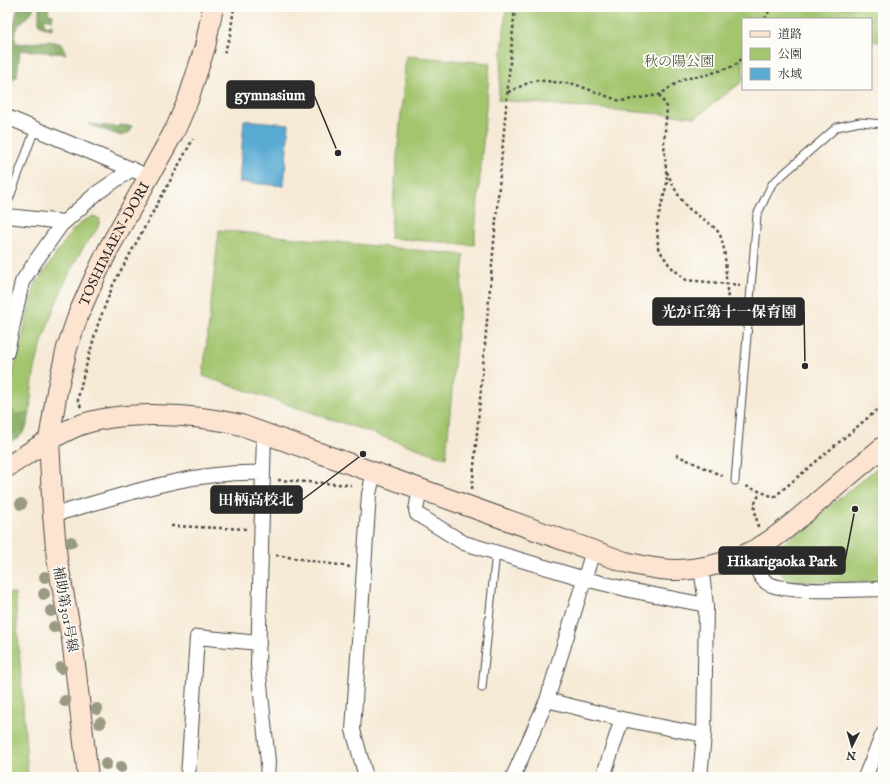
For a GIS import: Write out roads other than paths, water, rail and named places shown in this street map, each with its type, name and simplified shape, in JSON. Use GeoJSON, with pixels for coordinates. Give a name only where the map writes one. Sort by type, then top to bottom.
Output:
{"type":"FeatureCollection","features":[{"type":"Feature","properties":{"kind":"street","name":"TOSHIMAEN-DORI"},"geometry":{"type":"LineString","coordinates":[[49,440],[57,391],[67,348],[79,313],[109,248],[140,174],[176,128],[188,100],[205,47],[213,7]]}},
{"type":"Feature","properties":{"kind":"street"},"geometry":{"type":"LineString","coordinates":[[7,117],[140,174]]}},
{"type":"Feature","properties":{"kind":"street"},"geometry":{"type":"LineString","coordinates":[[7,352],[22,282],[64,222],[97,193],[140,174]]}},
{"type":"Feature","properties":{"kind":"street"},"geometry":{"type":"LineString","coordinates":[[7,216],[64,222]]}},
{"type":"Feature","properties":{"kind":"street"},"geometry":{"type":"LineString","coordinates":[[7,467],[49,440],[76,426],[110,418],[142,416],[177,415],[214,418],[264,433],[372,480],[420,489],[625,562],[651,568],[676,570],[701,567],[758,548],[784,530],[883,447]]}},
{"type":"Feature","properties":{"kind":"street"},"geometry":{"type":"LineString","coordinates":[[264,433],[258,665],[268,762],[267,777]]}},
{"type":"Feature","properties":{"kind":"street","name":"補助第301号線"},"geometry":{"type":"LineString","coordinates":[[49,440],[52,515],[57,560],[72,639],[88,777]]}},
{"type":"Feature","properties":{"kind":"street"},"geometry":{"type":"LineString","coordinates":[[52,515],[198,476],[237,471],[263,476]]}},
{"type":"Feature","properties":{"kind":"street"},"geometry":{"type":"LineString","coordinates":[[366,777],[353,730],[372,480]]}},
{"type":"Feature","properties":{"kind":"street"},"geometry":{"type":"LineString","coordinates":[[420,489],[416,510],[417,514],[464,543],[585,579],[634,591],[706,605]]}},
{"type":"Feature","properties":{"kind":"street"},"geometry":{"type":"LineString","coordinates":[[758,548],[765,581],[774,587],[790,589],[883,589]]}},
{"type":"Feature","properties":{"kind":"street"},"geometry":{"type":"LineString","coordinates":[[513,777],[547,700],[593,551]]}},
{"type":"Feature","properties":{"kind":"street"},"geometry":{"type":"LineString","coordinates":[[700,777],[704,735],[706,605],[701,567]]}},
{"type":"Feature","properties":{"kind":"street"},"geometry":{"type":"LineString","coordinates":[[188,777],[197,637],[259,643]]}},
{"type":"Feature","properties":{"kind":"street"},"geometry":{"type":"LineString","coordinates":[[547,700],[622,719],[704,735]]}},
{"type":"Feature","properties":{"kind":"street"},"geometry":{"type":"LineString","coordinates":[[603,777],[622,719]]}},
{"type":"Feature","properties":{"kind":"street"},"geometry":{"type":"LineString","coordinates":[[865,777],[883,734]]}},
{"type":"Feature","properties":{"kind":"lane"},"geometry":{"type":"LineString","coordinates":[[735,481],[757,215],[772,184],[837,127],[860,122],[883,124]]}},
{"type":"Feature","properties":{"kind":"lane"},"geometry":{"type":"LineString","coordinates":[[7,205],[35,129]]}},
{"type":"Feature","properties":{"kind":"lane"},"geometry":{"type":"LineString","coordinates":[[482,688],[496,552]]}},
{"type":"Feature","properties":{"kind":"water"},"geometry":{"type":"Polygon","coordinates":[[[244,120],[289,124],[284,186],[239,182],[244,120]]]}},
{"type":"Feature","properties":{"kind":"place","name":"gymnasium"},"geometry":{"type":"Point","coordinates":[338,153]}},
{"type":"Feature","properties":{"kind":"place","name":"光が丘第十一保育園"},"geometry":{"type":"Point","coordinates":[805,366]}},
{"type":"Feature","properties":{"kind":"place","name":"田柄高校北"},"geometry":{"type":"Point","coordinates":[363,454]}},
{"type":"Feature","properties":{"kind":"place","name":"Hikarigaoka Park"},"geometry":{"type":"Point","coordinates":[855,509]}},
{"type":"Feature","properties":{"kind":"park label","name":"秋の陽公園"},"geometry":{"type":"Point","coordinates":[679,61]}}]}
